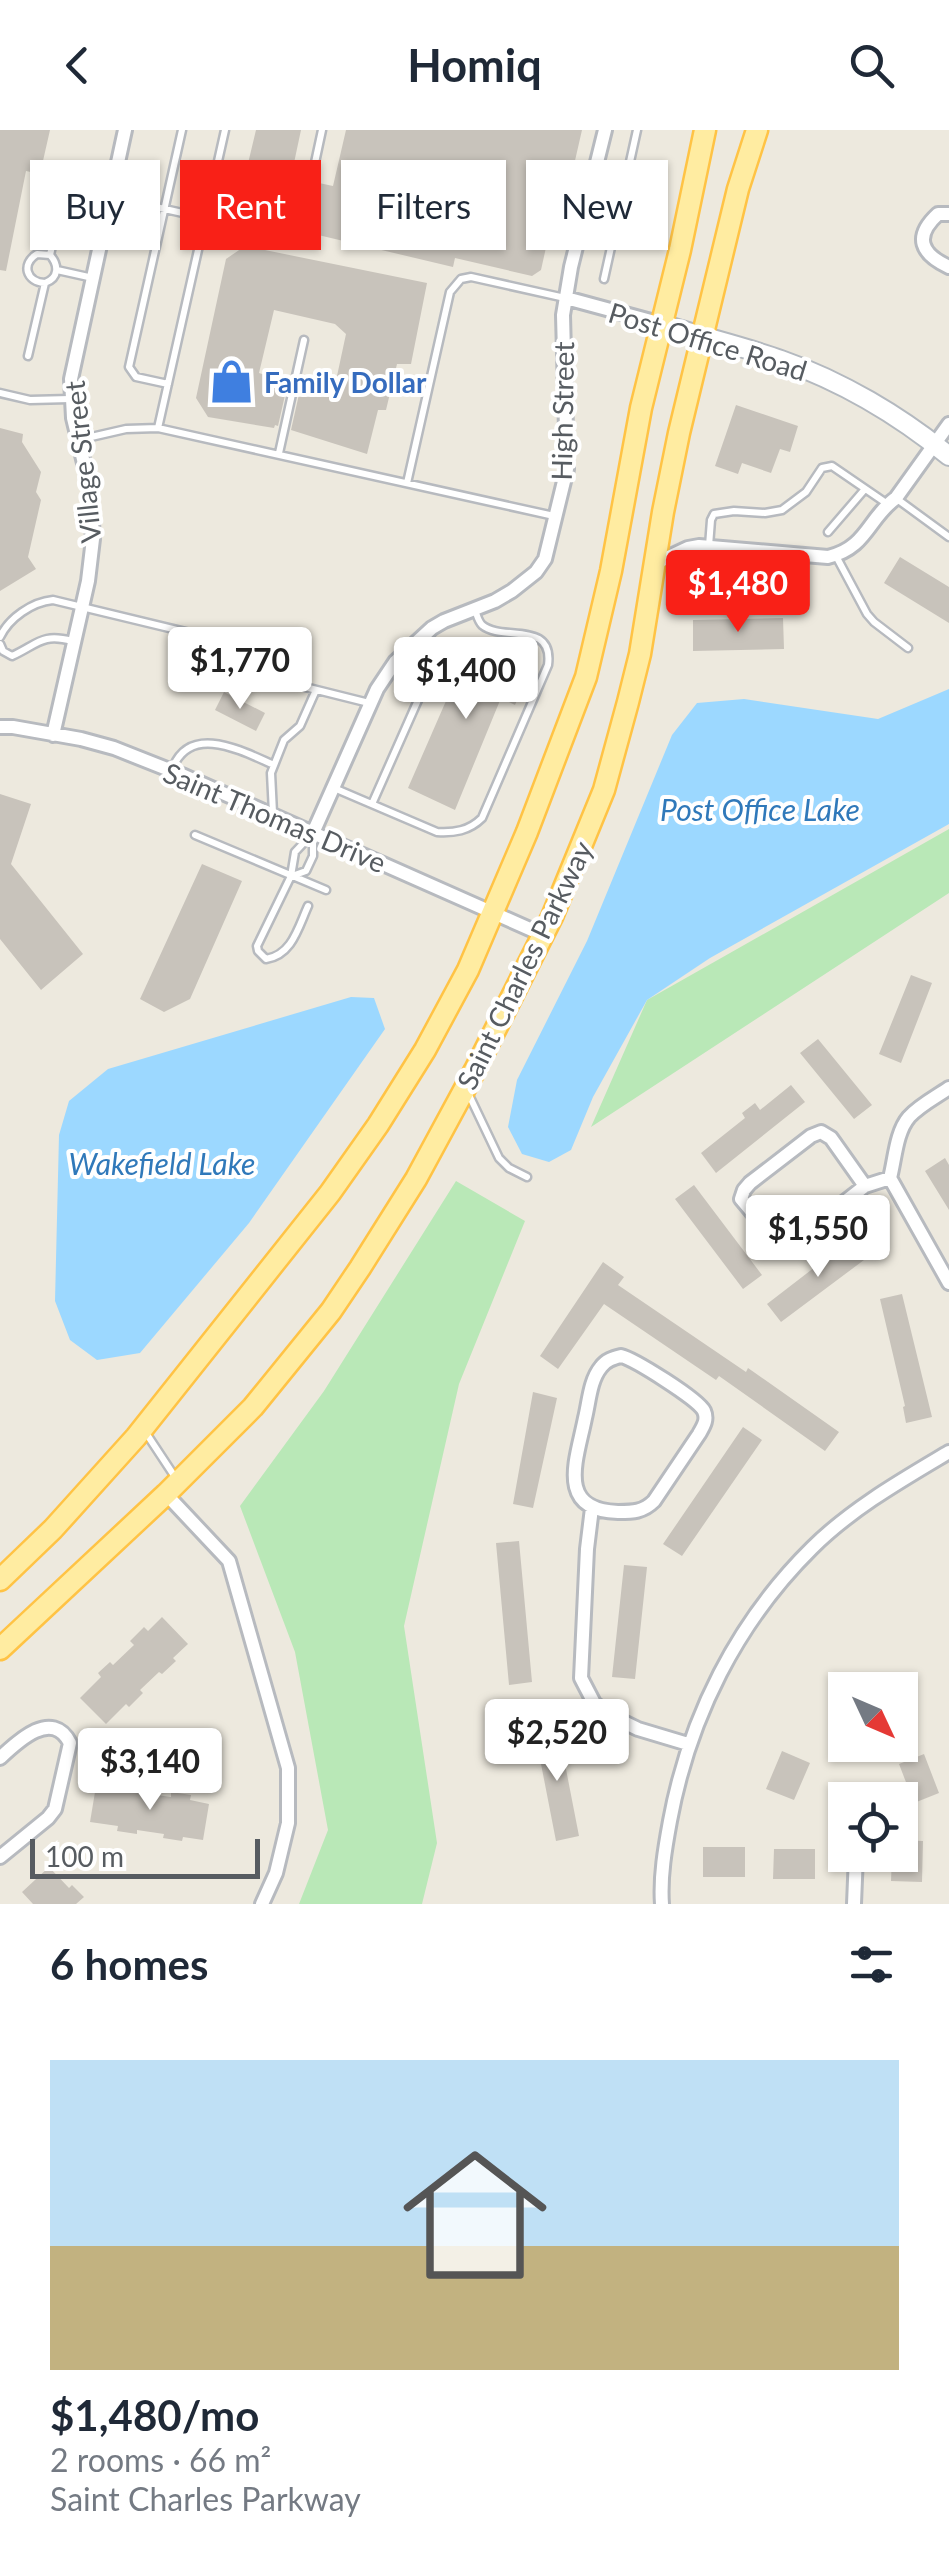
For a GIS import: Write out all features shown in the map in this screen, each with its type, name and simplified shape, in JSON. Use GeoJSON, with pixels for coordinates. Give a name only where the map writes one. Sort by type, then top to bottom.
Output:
{"type":"FeatureCollection","features":[{"type":"Feature","properties":{"kind":"main road","name":"Saint Charles Parkway"},"geometry":{"type":"LineString","coordinates":[[0,1580],[143,1428],[330,1193],[378,1125],[468,970],[586,678],[611,571],[641,408],[705,130]]}},
{"type":"Feature","properties":{"kind":"main road","name":"Saint Charles Parkway"},"geometry":{"type":"LineString","coordinates":[[0,1649],[172,1488],[252,1406],[331,1311],[416,1179],[466,1088],[564,889],[604,790],[640,654],[663,512],[702,337],[757,130]]}},
{"type":"Feature","properties":{"kind":"street","name":"Village Street"},"geometry":{"type":"LineString","coordinates":[[118,160],[125,130]]}},
{"type":"Feature","properties":{"kind":"street","name":"High Street"},"geometry":{"type":"LineString","coordinates":[[598,160],[605,130]]}},
{"type":"Feature","properties":{"kind":"street"},"geometry":{"type":"LineString","coordinates":[[949,214],[938,214],[930,221],[922,238],[930,257],[949,267]]}},
{"type":"Feature","properties":{"kind":"street","name":"Village Street"},"geometry":{"type":"LineString","coordinates":[[53,735],[88,581],[93,538],[90,488],[70,399],[75,354],[98,250]]}},
{"type":"Feature","properties":{"kind":"street","name":"High Street"},"geometry":{"type":"LineString","coordinates":[[313,833],[384,676],[421,638],[444,621],[512,592],[536,572],[544,558],[567,469],[562,315],[577,250]]}},
{"type":"Feature","properties":{"kind":"street","name":"Post Office Road"},"geometry":{"type":"LineString","coordinates":[[566,298],[813,372],[900,420],[949,456]]}},
{"type":"Feature","properties":{"kind":"street"},"geometry":{"type":"LineString","coordinates":[[656,563],[688,548],[709,547],[836,556],[856,546],[949,424]]}},
{"type":"Feature","properties":{"kind":"street","name":"Saint Thomas Drive"},"geometry":{"type":"LineString","coordinates":[[0,727],[114,748],[541,934]]}},
{"type":"Feature","properties":{"kind":"street"},"geometry":{"type":"LineString","coordinates":[[948,1089],[905,1122],[890,1178],[949,1284]]}},
{"type":"Feature","properties":{"kind":"street"},"geometry":{"type":"LineString","coordinates":[[865,1186],[831,1138],[821,1132],[750,1184],[741,1199],[784,1246],[865,1186],[890,1178]]}},
{"type":"Feature","properties":{"kind":"street"},"geometry":{"type":"LineString","coordinates":[[614,1357],[628,1357],[700,1407],[705,1423],[649,1506],[635,1512],[592,1508],[582,1500],[574,1481],[593,1382],[603,1364],[614,1357]]}},
{"type":"Feature","properties":{"kind":"street"},"geometry":{"type":"LineString","coordinates":[[662,1904],[666,1840],[688,1744],[732,1652],[784,1578],[814,1546],[848,1516],[949,1452]]}},
{"type":"Feature","properties":{"kind":"street"},"geometry":{"type":"LineString","coordinates":[[172,1488],[228,1561],[288,1768],[286,1833],[276,1873],[262,1904]]}},
{"type":"Feature","properties":{"kind":"street"},"geometry":{"type":"LineString","coordinates":[[592,1508],[581,1678],[586,1691],[604,1713],[638,1729],[688,1744]]}},
{"type":"Feature","properties":{"kind":"street"},"geometry":{"type":"LineString","coordinates":[[0,1758],[25,1735],[37,1730],[59,1730],[70,1742],[52,1814],[0,1858]]}},
{"type":"Feature","properties":{"kind":"street"},"geometry":{"type":"LineString","coordinates":[[854,1904],[855,1872]]}},
{"type":"Feature","properties":{"kind":"lane"},"geometry":{"type":"LineString","coordinates":[[168,384],[136,376],[129,366],[182,130]]}},
{"type":"Feature","properties":{"kind":"lane"},"geometry":{"type":"LineString","coordinates":[[218,160],[225,130]]}},
{"type":"Feature","properties":{"kind":"lane"},"geometry":{"type":"LineString","coordinates":[[316,160],[322,130]]}},
{"type":"Feature","properties":{"kind":"lane"},"geometry":{"type":"LineString","coordinates":[[630,160],[637,130]]}},
{"type":"Feature","properties":{"kind":"lane"},"geometry":{"type":"LineString","coordinates":[[160,208],[180,213]]}},
{"type":"Feature","properties":{"kind":"lane"},"geometry":{"type":"LineString","coordinates":[[50,254],[37,254],[26,267],[35,282],[52,280],[57,270],[51,250]]}},
{"type":"Feature","properties":{"kind":"lane"},"geometry":{"type":"LineString","coordinates":[[158,428],[198,250]]}},
{"type":"Feature","properties":{"kind":"lane"},"geometry":{"type":"LineString","coordinates":[[604,279],[610,250]]}},
{"type":"Feature","properties":{"kind":"lane"},"geometry":{"type":"LineString","coordinates":[[57,270],[92,278]]}},
{"type":"Feature","properties":{"kind":"lane"},"geometry":{"type":"LineString","coordinates":[[407,483],[455,284],[470,277],[566,298]]}},
{"type":"Feature","properties":{"kind":"lane"},"geometry":{"type":"LineString","coordinates":[[28,356],[45,283]]}},
{"type":"Feature","properties":{"kind":"lane"},"geometry":{"type":"LineString","coordinates":[[280,453],[304,340]]}},
{"type":"Feature","properties":{"kind":"lane"},"geometry":{"type":"LineString","coordinates":[[0,393],[30,400],[70,399]]}},
{"type":"Feature","properties":{"kind":"lane"},"geometry":{"type":"LineString","coordinates":[[77,440],[126,429],[158,428],[556,517]]}},
{"type":"Feature","properties":{"kind":"lane"},"geometry":{"type":"LineString","coordinates":[[709,547],[710,520],[714,514],[782,510],[806,492],[827,466],[949,537]]}},
{"type":"Feature","properties":{"kind":"lane"},"geometry":{"type":"LineString","coordinates":[[828,532],[865,488]]}},
{"type":"Feature","properties":{"kind":"lane"},"geometry":{"type":"LineString","coordinates":[[753,584],[755,552]]}},
{"type":"Feature","properties":{"kind":"lane"},"geometry":{"type":"LineString","coordinates":[[836,556],[867,614],[908,648]]}},
{"type":"Feature","properties":{"kind":"lane"},"geometry":{"type":"LineString","coordinates":[[692,583],[801,588]]}},
{"type":"Feature","properties":{"kind":"lane"},"geometry":{"type":"LineString","coordinates":[[73,642],[44,638],[12,656],[3,651],[0,640],[4,628],[32,605],[53,600],[256,649],[286,680],[370,704]]}},
{"type":"Feature","properties":{"kind":"lane"},"geometry":{"type":"LineString","coordinates":[[333,787],[436,832],[465,830],[482,818],[549,656],[539,638],[482,625],[475,609]]}},
{"type":"Feature","properties":{"kind":"lane"},"geometry":{"type":"LineString","coordinates":[[372,804],[434,664],[433,653],[421,638]]}},
{"type":"Feature","properties":{"kind":"lane"},"geometry":{"type":"LineString","coordinates":[[273,814],[271,773],[284,740],[300,726],[316,690]]}},
{"type":"Feature","properties":{"kind":"lane"},"geometry":{"type":"LineString","coordinates":[[172,771],[178,755],[190,746],[204,744],[226,744],[274,765]]}},
{"type":"Feature","properties":{"kind":"lane"},"geometry":{"type":"LineString","coordinates":[[308,906],[287,951],[274,959],[261,956],[257,946],[291,876],[295,852],[313,833]]}},
{"type":"Feature","properties":{"kind":"lane"},"geometry":{"type":"LineString","coordinates":[[291,876],[306,871],[313,856],[313,833]]}},
{"type":"Feature","properties":{"kind":"lane"},"geometry":{"type":"LineString","coordinates":[[195,835],[326,890]]}},
{"type":"Feature","properties":{"kind":"lane"},"geometry":{"type":"LineString","coordinates":[[466,1088],[499,1158],[527,1177]]}},
{"type":"Feature","properties":{"kind":"lane"},"geometry":{"type":"LineString","coordinates":[[143,1428],[172,1488]]}},
{"type":"Feature","properties":{"kind":"green space"},"geometry":{"type":"Polygon","coordinates":[[[949,829],[949,893],[591,1127],[647,1000],[949,829]]]}},
{"type":"Feature","properties":{"kind":"green space"},"geometry":{"type":"Polygon","coordinates":[[[456,1181],[525,1221],[459,1384],[404,1626],[437,1843],[422,1904],[299,1904],[328,1830],[295,1652],[240,1506],[324,1391],[456,1181]]]}},
{"type":"Feature","properties":{"kind":"water","name":"Post Office Lake"},"geometry":{"type":"Polygon","coordinates":[[[949,689],[949,824],[710,958],[647,1000],[593,1097],[571,1150],[549,1162],[522,1154],[508,1127],[517,1080],[587,941],[672,735],[697,703],[744,699],[878,719],[949,689]]]}},
{"type":"Feature","properties":{"kind":"water","name":"Wakefield Lake"},"geometry":{"type":"Polygon","coordinates":[[[351,997],[374,998],[385,1029],[249,1223],[140,1353],[97,1360],[70,1340],[55,1301],[59,1135],[69,1101],[108,1069],[351,997]]]}},
{"type":"Feature","properties":{"kind":"building"},"geometry":{"type":"Polygon","coordinates":[[[0,130],[50,130],[43,160],[30,160],[30,172],[26,171],[6,271],[0,270],[0,130]]]}},
{"type":"Feature","properties":{"kind":"building"},"geometry":{"type":"Polygon","coordinates":[[[256,130],[301,130],[295,160],[249,160],[256,130]]]}},
{"type":"Feature","properties":{"kind":"building"},"geometry":{"type":"Polygon","coordinates":[[[346,130],[582,130],[575,160],[526,160],[526,250],[545,250],[541,270],[532,276],[455,258],[453,267],[381,250],[506,250],[506,160],[341,160],[341,240],[321,236],[321,183],[333,186],[346,130]]]}},
{"type":"Feature","properties":{"kind":"building"},"geometry":{"type":"Polygon","coordinates":[[[239,250],[265,250],[427,283],[411,364],[397,364],[386,410],[378,410],[367,454],[291,430],[302,381],[334,390],[346,334],[335,324],[274,310],[259,373],[288,382],[278,426],[208,417],[196,398],[226,259],[239,250]]]}},
{"type":"Feature","properties":{"kind":"building"},"geometry":{"type":"Polygon","coordinates":[[[736,405],[798,426],[790,452],[780,449],[771,473],[742,463],[738,474],[715,466],[736,405]]]}},
{"type":"Feature","properties":{"kind":"building"},"geometry":{"type":"Polygon","coordinates":[[[0,428],[23,434],[22,442],[41,472],[36,492],[41,500],[28,557],[36,569],[0,591],[0,428]]]}},
{"type":"Feature","properties":{"kind":"building"},"geometry":{"type":"Polygon","coordinates":[[[900,557],[949,587],[949,623],[884,583],[900,557]]]}},
{"type":"Feature","properties":{"kind":"building"},"geometry":{"type":"Polygon","coordinates":[[[783,618],[784,649],[693,651],[693,620],[783,618]]]}},
{"type":"Feature","properties":{"kind":"building"},"geometry":{"type":"Polygon","coordinates":[[[454,648],[533,664],[515,705],[501,698],[455,810],[408,788],[456,678],[442,672],[454,648]]]}},
{"type":"Feature","properties":{"kind":"building"},"geometry":{"type":"Polygon","coordinates":[[[224,692],[265,713],[256,731],[215,710],[224,692]]]}},
{"type":"Feature","properties":{"kind":"building"},"geometry":{"type":"Polygon","coordinates":[[[0,794],[31,804],[11,864],[83,954],[41,990],[0,939],[0,794]]]}},
{"type":"Feature","properties":{"kind":"building"},"geometry":{"type":"Polygon","coordinates":[[[202,864],[242,881],[190,999],[164,1012],[140,999],[202,864]]]}},
{"type":"Feature","properties":{"kind":"building"},"geometry":{"type":"Polygon","coordinates":[[[911,975],[932,983],[901,1063],[879,1054],[911,975]]]}},
{"type":"Feature","properties":{"kind":"building"},"geometry":{"type":"Polygon","coordinates":[[[818,1039],[872,1105],[854,1119],[800,1053],[818,1039]]]}},
{"type":"Feature","properties":{"kind":"building"},"geometry":{"type":"Polygon","coordinates":[[[791,1085],[805,1102],[716,1173],[701,1153],[745,1118],[742,1113],[755,1103],[760,1110],[791,1085]]]}},
{"type":"Feature","properties":{"kind":"building"},"geometry":{"type":"Polygon","coordinates":[[[945,1158],[949,1165],[949,1210],[925,1171],[945,1158]]]}},
{"type":"Feature","properties":{"kind":"building"},"geometry":{"type":"Polygon","coordinates":[[[694,1185],[762,1275],[743,1289],[675,1199],[694,1185]]]}},
{"type":"Feature","properties":{"kind":"building"},"geometry":{"type":"Polygon","coordinates":[[[854,1237],[868,1257],[781,1322],[767,1304],[854,1237]]]}},
{"type":"Feature","properties":{"kind":"building"},"geometry":{"type":"Polygon","coordinates":[[[603,1262],[624,1277],[618,1285],[839,1432],[825,1451],[719,1376],[716,1380],[604,1304],[558,1369],[540,1356],[603,1262]]]}},
{"type":"Feature","properties":{"kind":"building"},"geometry":{"type":"Polygon","coordinates":[[[902,1294],[932,1417],[906,1423],[880,1299],[902,1294]]]}},
{"type":"Feature","properties":{"kind":"building"},"geometry":{"type":"Polygon","coordinates":[[[533,1392],[557,1398],[533,1508],[513,1504],[533,1392]]]}},
{"type":"Feature","properties":{"kind":"building"},"geometry":{"type":"Polygon","coordinates":[[[743,1427],[762,1440],[682,1556],[663,1544],[743,1427]]]}},
{"type":"Feature","properties":{"kind":"building"},"geometry":{"type":"Polygon","coordinates":[[[519,1541],[532,1682],[509,1685],[496,1543],[519,1541]]]}},
{"type":"Feature","properties":{"kind":"building"},"geometry":{"type":"Polygon","coordinates":[[[624,1565],[647,1567],[635,1679],[612,1677],[624,1565]]]}},
{"type":"Feature","properties":{"kind":"building"},"geometry":{"type":"Polygon","coordinates":[[[162,1617],[188,1644],[173,1658],[176,1661],[140,1690],[143,1693],[129,1707],[126,1704],[106,1724],[80,1698],[101,1677],[98,1673],[134,1645],[130,1641],[144,1627],[148,1631],[162,1617]]]}},
{"type":"Feature","properties":{"kind":"building"},"geometry":{"type":"Polygon","coordinates":[[[558,1728],[579,1836],[556,1841],[535,1733],[558,1728]]]}},
{"type":"Feature","properties":{"kind":"building"},"geometry":{"type":"Polygon","coordinates":[[[782,1751],[810,1763],[794,1800],[766,1789],[782,1751]]]}},
{"type":"Feature","properties":{"kind":"building"},"geometry":{"type":"Polygon","coordinates":[[[924,1754],[939,1793],[918,1801],[918,1782],[906,1782],[899,1764],[918,1762],[918,1756],[924,1754]]]}},
{"type":"Feature","properties":{"kind":"building"},"geometry":{"type":"Polygon","coordinates":[[[96,1786],[143,1788],[142,1793],[171,1797],[171,1792],[191,1795],[190,1800],[209,1804],[203,1840],[183,1837],[182,1841],[163,1838],[164,1834],[117,1831],[118,1826],[90,1822],[96,1786]]]}},
{"type":"Feature","properties":{"kind":"building"},"geometry":{"type":"Polygon","coordinates":[[[918,1841],[923,1841],[922,1882],[891,1881],[891,1872],[918,1872],[918,1841]]]}},
{"type":"Feature","properties":{"kind":"building"},"geometry":{"type":"Polygon","coordinates":[[[703,1847],[745,1847],[745,1877],[703,1877],[703,1847]]]}},
{"type":"Feature","properties":{"kind":"building"},"geometry":{"type":"Polygon","coordinates":[[[774,1849],[815,1849],[815,1879],[773,1879],[774,1849]]]}},
{"type":"Feature","properties":{"kind":"building"},"geometry":{"type":"Polygon","coordinates":[[[49,1867],[84,1897],[76,1904],[33,1904],[22,1892],[49,1867]]]}},
{"type":"Feature","properties":{"kind":"place","name":"Family Dollar"},"geometry":{"type":"Point","coordinates":[231,382]}}]}
